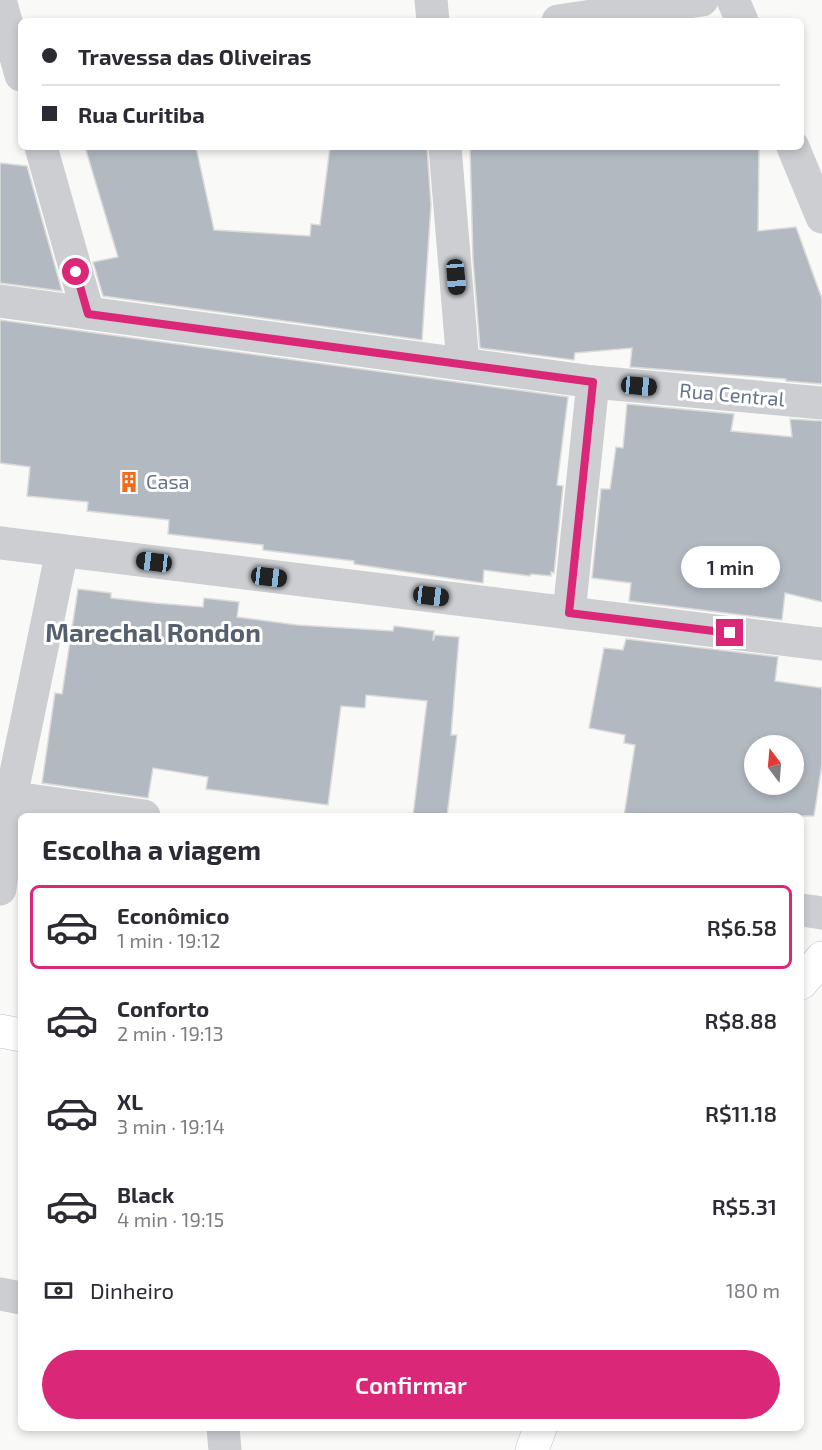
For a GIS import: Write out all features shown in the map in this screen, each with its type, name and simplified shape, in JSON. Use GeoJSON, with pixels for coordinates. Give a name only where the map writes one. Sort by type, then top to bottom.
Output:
{"type":"FeatureCollection","features":[{"type":"Feature","properties":{"kind":"street"},"geometry":{"type":"LineString","coordinates":[[0,0],[18,64]]}},
{"type":"Feature","properties":{"kind":"street"},"geometry":{"type":"LineString","coordinates":[[431,0],[433,18]]}},
{"type":"Feature","properties":{"kind":"street"},"geometry":{"type":"LineString","coordinates":[[579,18],[702,0]]}},
{"type":"Feature","properties":{"kind":"street"},"geometry":{"type":"LineString","coordinates":[[734,0],[741,18]]}},
{"type":"Feature","properties":{"kind":"street"},"geometry":{"type":"LineString","coordinates":[[42,150],[88,314]]}},
{"type":"Feature","properties":{"kind":"street"},"geometry":{"type":"LineString","coordinates":[[445,150],[463,364]]}},
{"type":"Feature","properties":{"kind":"street"},"geometry":{"type":"LineString","coordinates":[[795,150],[822,217]]}},
{"type":"Feature","properties":{"kind":"street","name":"Rua Central"},"geometry":{"type":"LineString","coordinates":[[0,301],[593,382],[822,403]]}},
{"type":"Feature","properties":{"kind":"street"},"geometry":{"type":"LineString","coordinates":[[569,613],[593,382]]}},
{"type":"Feature","properties":{"kind":"street"},"geometry":{"type":"LineString","coordinates":[[0,543],[822,644]]}},
{"type":"Feature","properties":{"kind":"street"},"geometry":{"type":"LineString","coordinates":[[0,889],[6,796],[62,551]]}},
{"type":"Feature","properties":{"kind":"street"},"geometry":{"type":"LineString","coordinates":[[6,796],[123,813]]}},
{"type":"Feature","properties":{"kind":"street"},"geometry":{"type":"LineString","coordinates":[[804,910],[822,913]]}},
{"type":"Feature","properties":{"kind":"street"},"geometry":{"type":"LineString","coordinates":[[804,979],[822,958]]}},
{"type":"Feature","properties":{"kind":"street"},"geometry":{"type":"LineString","coordinates":[[0,1032],[18,1035]]}},
{"type":"Feature","properties":{"kind":"street"},"geometry":{"type":"LineString","coordinates":[[0,1294],[18,1297]]}},
{"type":"Feature","properties":{"kind":"street"},"geometry":{"type":"LineString","coordinates":[[224,1431],[225,1450]]}},
{"type":"Feature","properties":{"kind":"street"},"geometry":{"type":"LineString","coordinates":[[532,1450],[539,1431]]}},
{"type":"Feature","properties":{"kind":"building"},"geometry":{"type":"Polygon","coordinates":[[[86,150],[197,150],[214,230],[310,236],[311,224],[320,225],[330,150],[427,150],[431,205],[422,340],[103,296],[93,262],[118,257],[86,150]]]}},
{"type":"Feature","properties":{"kind":"building"},"geometry":{"type":"Polygon","coordinates":[[[470,150],[759,150],[758,231],[796,227],[822,299],[822,384],[786,381],[786,379],[630,367],[632,348],[575,353],[574,360],[480,348],[473,259],[470,150]]]}},
{"type":"Feature","properties":{"kind":"building"},"geometry":{"type":"Polygon","coordinates":[[[0,163],[27,166],[62,291],[0,283],[0,163]]]}},
{"type":"Feature","properties":{"kind":"building"},"geometry":{"type":"Polygon","coordinates":[[[0,320],[568,397],[557,485],[563,486],[554,573],[551,572],[551,576],[531,574],[530,576],[484,570],[483,583],[434,576],[354,564],[354,561],[263,550],[263,545],[168,534],[169,520],[87,511],[88,502],[27,496],[30,467],[0,463],[0,320]]]}},
{"type":"Feature","properties":{"kind":"building"},"geometry":{"type":"Polygon","coordinates":[[[627,404],[734,414],[731,431],[792,437],[790,419],[822,421],[822,602],[785,593],[782,620],[629,601],[631,583],[592,578],[601,489],[610,489],[616,447],[623,448],[627,404]]]}},
{"type":"Feature","properties":{"kind":"building"},"geometry":{"type":"Polygon","coordinates":[[[78,589],[111,593],[111,598],[203,607],[204,598],[239,602],[237,617],[297,625],[393,631],[394,626],[434,631],[433,641],[435,635],[459,637],[451,735],[457,735],[447,813],[413,813],[427,701],[366,695],[365,708],[341,706],[328,805],[206,789],[208,777],[153,768],[148,798],[42,783],[55,693],[62,694],[78,589]]]}},
{"type":"Feature","properties":{"kind":"building"},"geometry":{"type":"Polygon","coordinates":[[[626,639],[778,657],[775,681],[822,688],[822,764],[814,816],[804,816],[804,813],[624,813],[635,745],[624,743],[625,735],[589,728],[604,648],[623,650],[626,639]]]}},
{"type":"Feature","properties":{"kind":"place","name":"Casa"},"geometry":{"type":"Point","coordinates":[129,482]}},
{"type":"Feature","properties":{"kind":"district","name":"Marechal Rondon"},"geometry":{"type":"Point","coordinates":[153,633]}},
{"type":"Feature","properties":{"kind":"route"},"geometry":{"type":"LineString","coordinates":[[76,272],[88,314],[593,382],[569,613],[730,633]]}}]}
